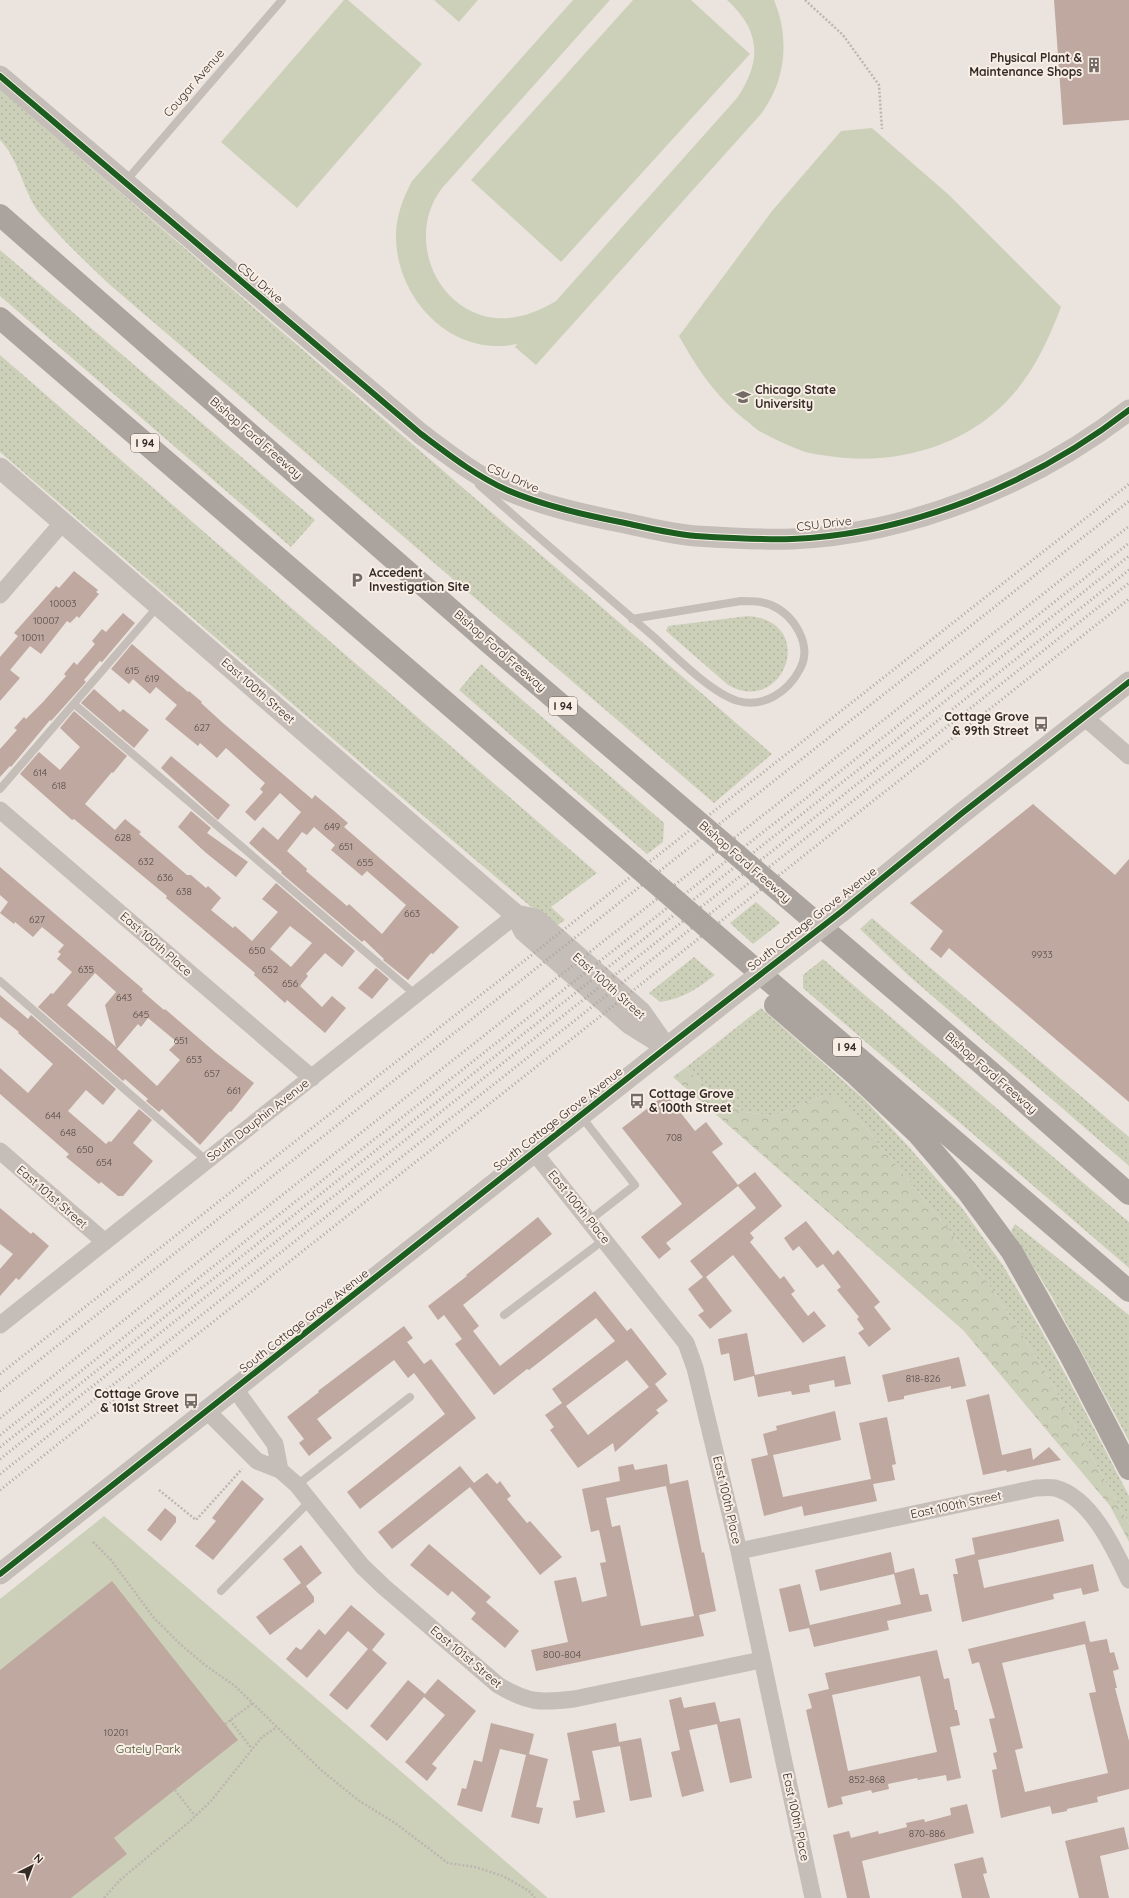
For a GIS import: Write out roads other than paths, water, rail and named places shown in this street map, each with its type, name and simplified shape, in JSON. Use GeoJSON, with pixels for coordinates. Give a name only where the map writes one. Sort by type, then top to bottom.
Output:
{"type":"FeatureCollection","features":[{"type":"Feature","properties":{"kind":"highway","name":"Bishop Ford Freeway"},"geometry":{"type":"LineString","coordinates":[[0,215],[488,642],[984,1066],[1129,1194]]}},
{"type":"Feature","properties":{"kind":"highway","name":"I 94"},"geometry":{"type":"LineString","coordinates":[[0,318],[1129,1291]]}},
{"type":"Feature","properties":{"kind":"highway"},"geometry":{"type":"LineString","coordinates":[[563,804],[617,868],[857,1076],[918,1134],[952,1173],[1012,1252],[1070,1355],[1129,1469]]}},
{"type":"Feature","properties":{"kind":"street","name":"CSU Drive"},"geometry":{"type":"LineString","coordinates":[[0,76],[421,434],[469,469],[508,490],[549,505],[595,517],[694,536],[792,539],[839,534],[887,526],[937,511],[990,492],[1029,474],[1068,452],[1129,410]]}},
{"type":"Feature","properties":{"kind":"street","name":"East 100th Street"},"geometry":{"type":"LineString","coordinates":[[0,468],[516,915],[524,931],[630,1024],[666,1047]]}},
{"type":"Feature","properties":{"kind":"street"},"geometry":{"type":"LineString","coordinates":[[0,594],[63,522]]}},
{"type":"Feature","properties":{"kind":"street","name":"South Cottage Grove Avenue"},"geometry":{"type":"LineString","coordinates":[[0,1574],[666,1047],[841,912],[961,814],[1129,682]]}},
{"type":"Feature","properties":{"kind":"street"},"geometry":{"type":"LineString","coordinates":[[1084,717],[1129,756]]}},
{"type":"Feature","properties":{"kind":"street","name":"East 100th Place"},"geometry":{"type":"LineString","coordinates":[[0,810],[312,1078]]}},
{"type":"Feature","properties":{"kind":"street","name":"South Dauphin Avenue"},"geometry":{"type":"LineString","coordinates":[[1,1323],[516,915]]}},
{"type":"Feature","properties":{"kind":"street","name":"East 101st Street"},"geometry":{"type":"LineString","coordinates":[[0,1151],[105,1242]]}},
{"type":"Feature","properties":{"kind":"street","name":"East 100th Place"},"geometry":{"type":"LineString","coordinates":[[534,1152],[590,1220],[686,1343],[696,1368],[739,1551],[761,1660],[813,1898]]}},
{"type":"Feature","properties":{"kind":"street"},"geometry":{"type":"LineString","coordinates":[[235,1389],[275,1444],[280,1470]]}},
{"type":"Feature","properties":{"kind":"street","name":"East 101st Street"},"geometry":{"type":"LineString","coordinates":[[207,1411],[257,1461],[280,1470],[297,1485],[362,1566],[384,1587],[498,1685],[513,1694],[532,1701],[547,1702],[574,1699],[761,1660]]}},
{"type":"Feature","properties":{"kind":"street","name":"East 100th Street"},"geometry":{"type":"LineString","coordinates":[[739,1551],[1036,1488],[1055,1488],[1076,1500],[1090,1513],[1104,1532],[1129,1580]]}},
{"type":"Feature","properties":{"kind":"lane","name":"Cougar Avenue"},"geometry":{"type":"LineString","coordinates":[[124,183],[282,0]]}},
{"type":"Feature","properties":{"kind":"lane"},"geometry":{"type":"LineString","coordinates":[[421,434],[632,619],[706,682],[737,701],[754,703],[769,698],[784,690],[794,680],[801,666],[804,651],[802,637],[795,625],[785,613],[771,606],[758,602],[741,602],[632,619]]}},
{"type":"Feature","properties":{"kind":"lane"},"geometry":{"type":"LineString","coordinates":[[0,789],[159,605]]}},
{"type":"Feature","properties":{"kind":"lane"},"geometry":{"type":"LineString","coordinates":[[74,704],[416,995]]}},
{"type":"Feature","properties":{"kind":"lane"},"geometry":{"type":"LineString","coordinates":[[0,981],[207,1161]]}},
{"type":"Feature","properties":{"kind":"lane"},"geometry":{"type":"LineString","coordinates":[[581,1115],[635,1185],[590,1220]]}},
{"type":"Feature","properties":{"kind":"lane"},"geometry":{"type":"LineString","coordinates":[[504,1315],[605,1239]]}},
{"type":"Feature","properties":{"kind":"lane"},"geometry":{"type":"LineString","coordinates":[[297,1485],[410,1397]]}},
{"type":"Feature","properties":{"kind":"lane"},"geometry":{"type":"LineString","coordinates":[[221,1591],[310,1501]]}},
{"type":"Feature","properties":{"kind":"railway"},"geometry":{"type":"LineString","coordinates":[[0,1374],[1129,484]]}},
{"type":"Feature","properties":{"kind":"railway"},"geometry":{"type":"LineString","coordinates":[[0,1391],[1129,501]]}},
{"type":"Feature","properties":{"kind":"railway"},"geometry":{"type":"LineString","coordinates":[[0,1418],[1129,526]]}},
{"type":"Feature","properties":{"kind":"railway"},"geometry":{"type":"LineString","coordinates":[[0,1435],[1129,543]]}},
{"type":"Feature","properties":{"kind":"railway"},"geometry":{"type":"LineString","coordinates":[[0,1447],[1129,556]]}},
{"type":"Feature","properties":{"kind":"railway"},"geometry":{"type":"LineString","coordinates":[[0,1459],[1129,570]]}},
{"type":"Feature","properties":{"kind":"railway"},"geometry":{"type":"LineString","coordinates":[[0,1474],[1129,583]]}},
{"type":"Feature","properties":{"kind":"railway"},"geometry":{"type":"LineString","coordinates":[[0,1490],[1129,599]]}},
{"type":"Feature","properties":{"kind":"place","name":"Physical Plant & Maintenance Shops"},"geometry":{"type":"Point","coordinates":[1094,65]}},
{"type":"Feature","properties":{"kind":"place","name":"Chicago State University"},"geometry":{"type":"Point","coordinates":[743,397]}},
{"type":"Feature","properties":{"kind":"place","name":"Accedent Investigation Site"},"geometry":{"type":"Point","coordinates":[357,580]}},
{"type":"Feature","properties":{"kind":"place","name":"Cottage Grove & 99th Street"},"geometry":{"type":"Point","coordinates":[1041,724]}},
{"type":"Feature","properties":{"kind":"place","name":"Cottage Grove & 100th Street"},"geometry":{"type":"Point","coordinates":[637,1101]}},
{"type":"Feature","properties":{"kind":"place","name":"Cottage Grove & 101st Street"},"geometry":{"type":"Point","coordinates":[191,1401]}},
{"type":"Feature","properties":{"kind":"park label","name":"Gately Park"},"geometry":{"type":"Point","coordinates":[148,1749]}}]}
